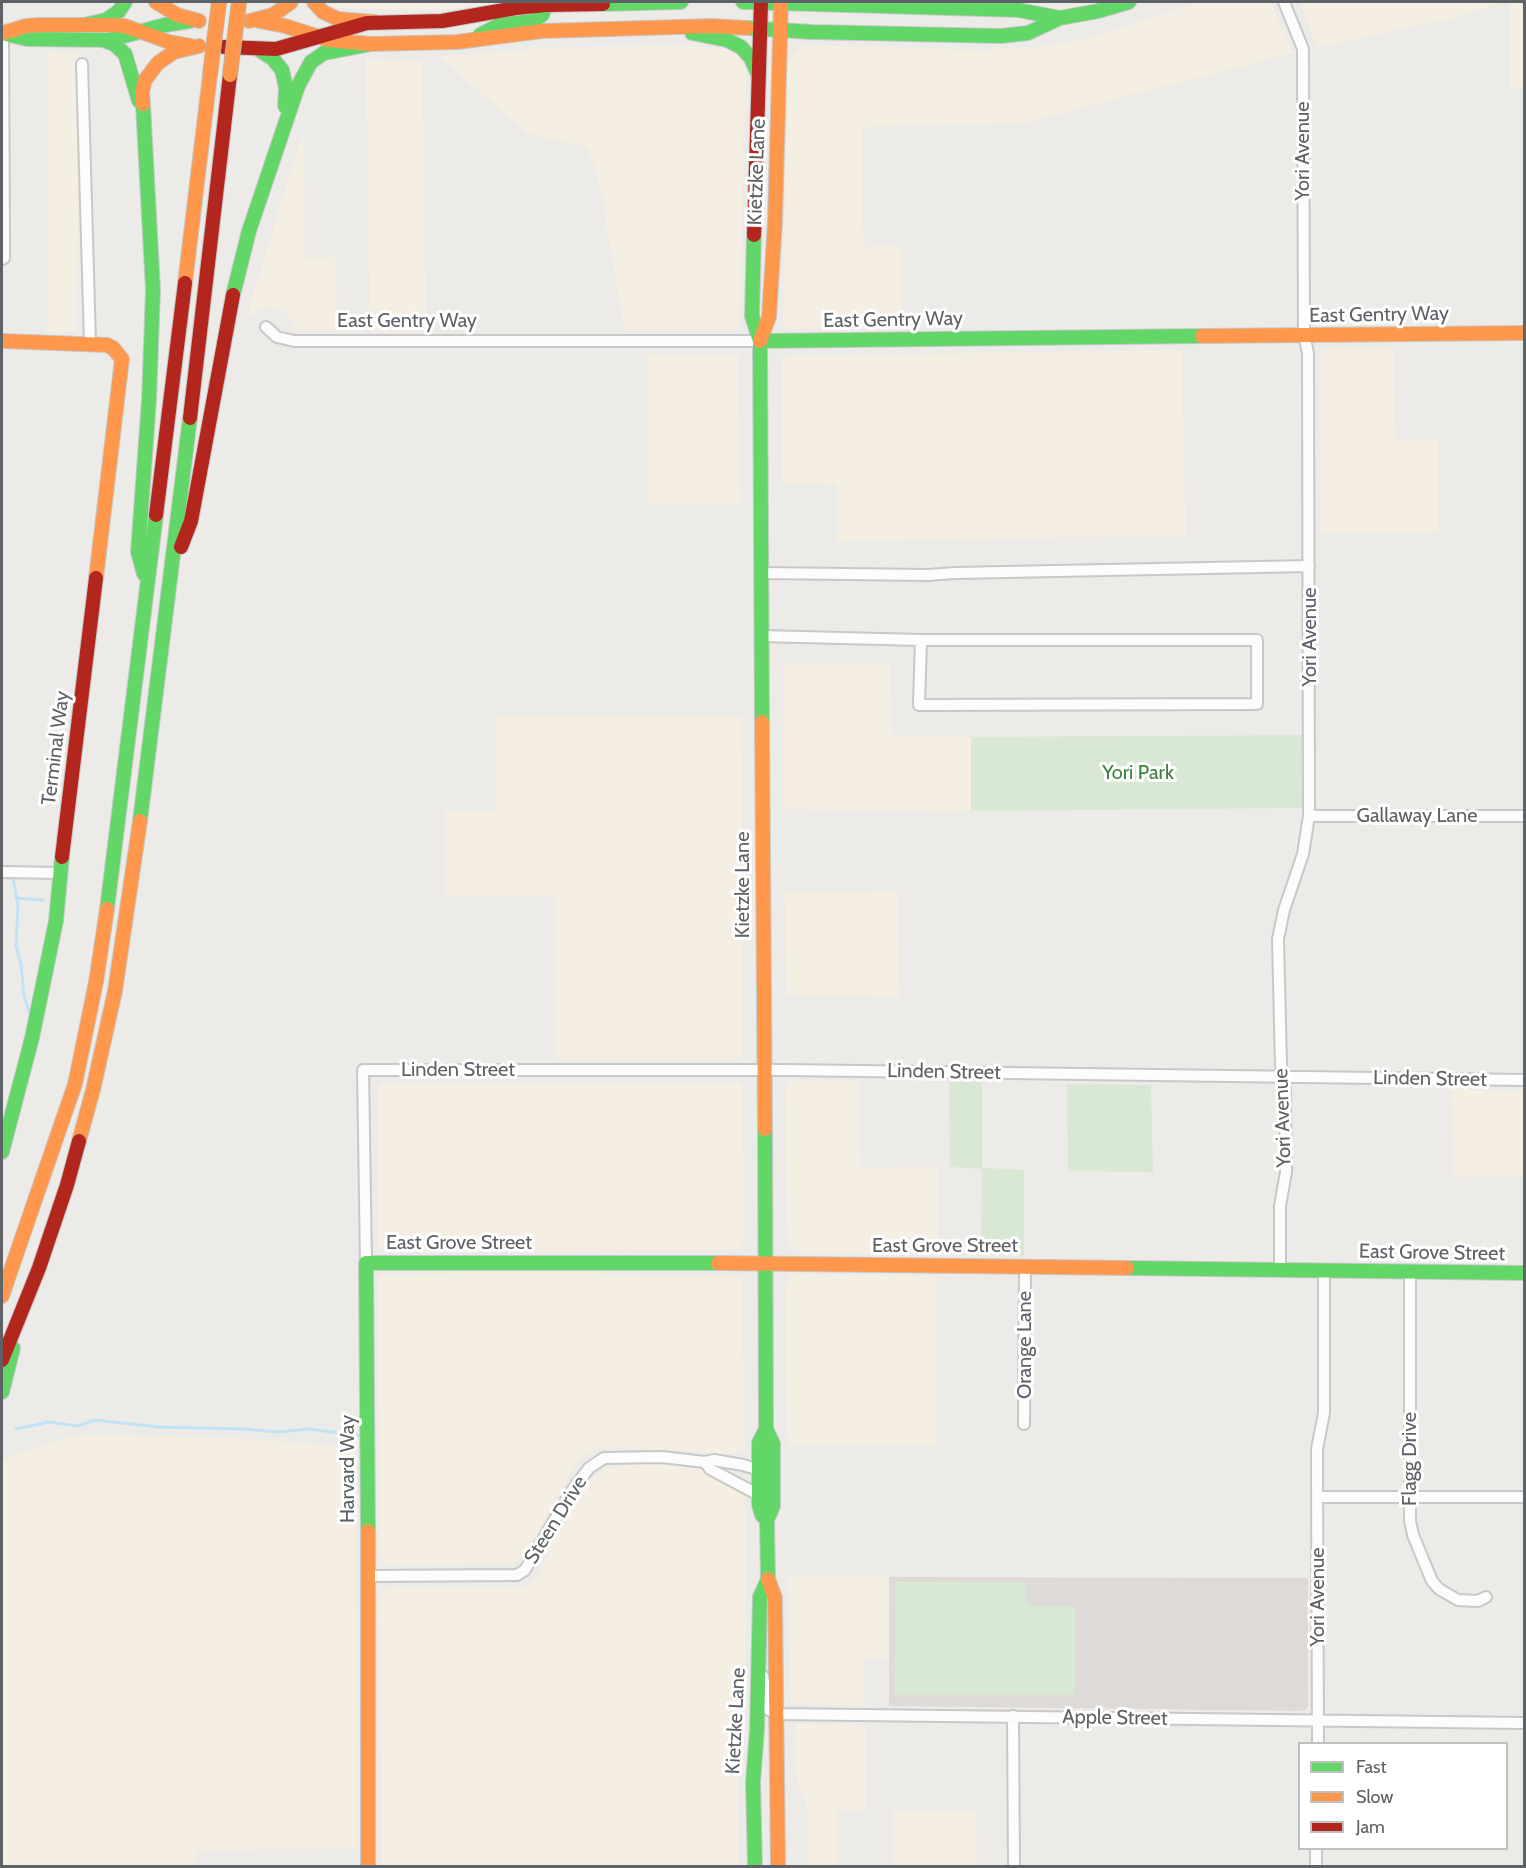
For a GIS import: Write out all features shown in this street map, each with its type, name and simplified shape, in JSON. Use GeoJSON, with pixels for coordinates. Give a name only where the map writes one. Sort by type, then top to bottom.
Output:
{"type":"FeatureCollection","features":[{"type":"Feature","properties":{"kind":"main road"},"geometry":{"type":"LineString","coordinates":[[84,25],[106,20],[119,11],[125,2]]}},
{"type":"Feature","properties":{"kind":"main road"},"geometry":{"type":"LineString","coordinates":[[156,2],[177,15],[199,21]]}},
{"type":"Feature","properties":{"kind":"main road"},"geometry":{"type":"LineString","coordinates":[[2,1296],[75,1084],[108,913],[219,2]]}},
{"type":"Feature","properties":{"kind":"main road"},"geometry":{"type":"LineString","coordinates":[[2,1360],[49,1241],[95,1081],[115,991],[130,898],[172,569],[239,2]]}},
{"type":"Feature","properties":{"kind":"main road"},"geometry":{"type":"LineString","coordinates":[[249,21],[273,15],[291,2]]}},
{"type":"Feature","properties":{"kind":"main road"},"geometry":{"type":"LineString","coordinates":[[314,2],[323,12],[338,19],[375,22]]}},
{"type":"Feature","properties":{"kind":"main road"},"geometry":{"type":"LineString","coordinates":[[2,33],[26,26],[125,26],[169,42],[258,49],[287,46],[356,24],[442,21],[546,5],[681,2]]}},
{"type":"Feature","properties":{"kind":"main road"},"geometry":{"type":"LineString","coordinates":[[743,2],[1018,10],[1060,18]]}},
{"type":"Feature","properties":{"kind":"main road","name":"Kietzke Lane"},"geometry":{"type":"LineString","coordinates":[[760,2],[752,316],[760,341],[766,1430],[759,1443],[759,1469],[766,1495]]}},
{"type":"Feature","properties":{"kind":"main road","name":"Kietzke Lane"},"geometry":{"type":"LineString","coordinates":[[760,341],[769,317],[774,234],[781,3]]}},
{"type":"Feature","properties":{"kind":"main road"},"geometry":{"type":"LineString","coordinates":[[2,33],[27,39],[104,40],[117,39],[174,23],[249,21],[279,24],[316,37],[340,42],[371,44],[473,40],[542,31],[720,26],[780,30],[1008,36],[1028,33],[1060,18],[1121,3]]}},
{"type":"Feature","properties":{"kind":"main road"},"geometry":{"type":"LineString","coordinates":[[473,40],[500,25],[534,21],[542,15],[546,5]]}},
{"type":"Feature","properties":{"kind":"main road"},"geometry":{"type":"LineString","coordinates":[[668,27],[727,40],[741,46],[751,58],[758,74]]}},
{"type":"Feature","properties":{"kind":"main road"},"geometry":{"type":"LineString","coordinates":[[104,40],[119,48],[129,62],[142,115]]}},
{"type":"Feature","properties":{"kind":"main road"},"geometry":{"type":"LineString","coordinates":[[172,569],[191,521],[229,313],[249,231],[302,76],[311,62],[333,50],[371,44]]}},
{"type":"Feature","properties":{"kind":"main road"},"geometry":{"type":"LineString","coordinates":[[147,588],[138,552],[149,400],[153,290],[151,218],[142,92],[151,71],[158,63],[174,52],[199,46]]}},
{"type":"Feature","properties":{"kind":"main road"},"geometry":{"type":"LineString","coordinates":[[258,49],[273,58],[285,78],[285,101],[278,144]]}},
{"type":"Feature","properties":{"kind":"main road","name":"East Gentry Way"},"geometry":{"type":"LineString","coordinates":[[760,341],[1524,333]]}},
{"type":"Feature","properties":{"kind":"main road"},"geometry":{"type":"LineString","coordinates":[[2,341],[90,343]]}},
{"type":"Feature","properties":{"kind":"main road","name":"Terminal Way"},"geometry":{"type":"LineString","coordinates":[[2,1152],[32,1038],[56,921],[122,369],[122,359],[113,348],[90,343]]}},
{"type":"Feature","properties":{"kind":"main road","name":"East Grove Street"},"geometry":{"type":"LineString","coordinates":[[366,1263],[766,1263],[1524,1274]]}},
{"type":"Feature","properties":{"kind":"main road","name":"Harvard Way"},"geometry":{"type":"LineString","coordinates":[[366,1263],[368,1866]]}},
{"type":"Feature","properties":{"kind":"main road"},"geometry":{"type":"LineString","coordinates":[[2,1392],[21,1314]]}},
{"type":"Feature","properties":{"kind":"main road","name":"Kietzke Lane"},"geometry":{"type":"LineString","coordinates":[[755,1866],[753,1788],[757,1729],[760,1597],[768,1579],[767,1520],[762,1515],[759,1505],[766,1495],[773,1444],[766,1430]]}},
{"type":"Feature","properties":{"kind":"main road","name":"Kietzke Lane"},"geometry":{"type":"LineString","coordinates":[[768,1579],[775,1598],[778,1866]]}},
{"type":"Feature","properties":{"kind":"street","name":"Yori Avenue"},"geometry":{"type":"LineString","coordinates":[[1280,1270],[1280,1206],[1286,1172],[1278,939],[1284,910],[1303,854],[1309,816],[1310,566],[1308,354],[1304,335],[1303,49],[1284,2]]}},
{"type":"Feature","properties":{"kind":"street"},"geometry":{"type":"LineString","coordinates":[[2,33],[4,258],[2,259]]}},
{"type":"Feature","properties":{"kind":"street"},"geometry":{"type":"LineString","coordinates":[[82,64],[90,343]]}},
{"type":"Feature","properties":{"kind":"street","name":"East Gentry Way"},"geometry":{"type":"LineString","coordinates":[[266,327],[277,337],[294,341],[760,341]]}},
{"type":"Feature","properties":{"kind":"street"},"geometry":{"type":"LineString","coordinates":[[761,573],[928,575],[1008,571],[1310,566]]}},
{"type":"Feature","properties":{"kind":"street"},"geometry":{"type":"LineString","coordinates":[[761,636],[921,640],[1257,640],[1257,704],[919,705],[921,640]]}},
{"type":"Feature","properties":{"kind":"street","name":"Gallaway Lane"},"geometry":{"type":"LineString","coordinates":[[1309,816],[1524,816]]}},
{"type":"Feature","properties":{"kind":"street"},"geometry":{"type":"LineString","coordinates":[[2,872],[60,873]]}},
{"type":"Feature","properties":{"kind":"street","name":"Linden Street"},"geometry":{"type":"LineString","coordinates":[[363,1071],[763,1070],[1524,1080]]}},
{"type":"Feature","properties":{"kind":"street","name":"Harvard Way"},"geometry":{"type":"LineString","coordinates":[[363,1071],[366,1263]]}},
{"type":"Feature","properties":{"kind":"street","name":"Orange Lane"},"geometry":{"type":"LineString","coordinates":[[1024,1424],[1025,1266]]}},
{"type":"Feature","properties":{"kind":"street","name":"Yori Avenue"},"geometry":{"type":"LineString","coordinates":[[1318,1742],[1317,1449],[1324,1413],[1324,1270]]}},
{"type":"Feature","properties":{"kind":"street","name":"Flagg Drive"},"geometry":{"type":"LineString","coordinates":[[1410,1272],[1410,1521],[1413,1535],[1432,1581],[1448,1596],[1458,1600],[1478,1600],[1486,1597]]}},
{"type":"Feature","properties":{"kind":"street","name":"Steen Drive"},"geometry":{"type":"LineString","coordinates":[[368,1576],[514,1576],[525,1570],[589,1468],[604,1458],[662,1457],[705,1462],[714,1460],[759,1469]]}},
{"type":"Feature","properties":{"kind":"street","name":"Steen Drive"},"geometry":{"type":"LineString","coordinates":[[705,1462],[710,1469],[766,1495]]}},
{"type":"Feature","properties":{"kind":"street"},"geometry":{"type":"LineString","coordinates":[[1317,1497],[1524,1497]]}},
{"type":"Feature","properties":{"kind":"street"},"geometry":{"type":"LineString","coordinates":[[759,1648],[769,1710],[777,1714]]}},
{"type":"Feature","properties":{"kind":"street","name":"Apple Street"},"geometry":{"type":"LineString","coordinates":[[777,1714],[1524,1723]]}},
{"type":"Feature","properties":{"kind":"street"},"geometry":{"type":"LineString","coordinates":[[1013,1716],[1014,1866]]}},
{"type":"Feature","properties":{"kind":"street"},"geometry":{"type":"LineString","coordinates":[[1316,1850],[1316,1866]]}},
{"type":"Feature","properties":{"kind":"shaded area"},"geometry":{"type":"Polygon","coordinates":[[[326,2],[505,2],[445,10],[358,9],[334,7],[326,2]]]}},
{"type":"Feature","properties":{"kind":"shaded area"},"geometry":{"type":"Polygon","coordinates":[[[1196,2],[1271,2],[1292,53],[1021,123],[862,127],[863,247],[899,246],[901,252],[901,329],[785,328],[783,325],[788,60],[805,45],[979,50],[1040,47],[1096,37],[1196,2]]]}},
{"type":"Feature","properties":{"kind":"shaded area"},"geometry":{"type":"Polygon","coordinates":[[[1300,2],[1504,2],[1449,19],[1317,47],[1300,2]]]}},
{"type":"Feature","properties":{"kind":"shaded area"},"geometry":{"type":"Polygon","coordinates":[[[1509,2],[1524,2],[1524,86],[1511,89],[1509,2]]]}},
{"type":"Feature","properties":{"kind":"shaded area"},"geometry":{"type":"Polygon","coordinates":[[[670,45],[726,49],[736,53],[743,60],[746,71],[739,329],[736,331],[625,331],[604,199],[588,147],[527,133],[439,56],[536,48],[670,45]]]}},
{"type":"Feature","properties":{"kind":"shaded area"},"geometry":{"type":"Polygon","coordinates":[[[48,52],[78,53],[76,331],[47,332],[48,52]]]}},
{"type":"Feature","properties":{"kind":"shaded area"},"geometry":{"type":"Polygon","coordinates":[[[373,57],[391,61],[422,61],[426,332],[370,332],[366,58],[373,57]]]}},
{"type":"Feature","properties":{"kind":"shaded area"},"geometry":{"type":"Polygon","coordinates":[[[304,129],[305,258],[335,257],[338,331],[297,331],[289,316],[273,307],[262,308],[247,316],[304,129]]]}},
{"type":"Feature","properties":{"kind":"shaded area"},"geometry":{"type":"Polygon","coordinates":[[[1325,349],[1394,349],[1395,440],[1438,440],[1438,532],[1321,533],[1321,353],[1325,349]]]}},
{"type":"Feature","properties":{"kind":"shaded area"},"geometry":{"type":"Polygon","coordinates":[[[1181,350],[1186,535],[837,541],[837,484],[782,483],[782,362],[787,356],[1181,350]]]}},
{"type":"Feature","properties":{"kind":"shaded area"},"geometry":{"type":"Polygon","coordinates":[[[648,354],[738,355],[740,504],[647,504],[648,354]]]}},
{"type":"Feature","properties":{"kind":"shaded area"},"geometry":{"type":"Polygon","coordinates":[[[783,664],[890,664],[892,737],[971,737],[971,811],[785,809],[783,664]]]}},
{"type":"Feature","properties":{"kind":"shaded area"},"geometry":{"type":"Polygon","coordinates":[[[496,717],[741,717],[741,1056],[735,1059],[556,1059],[556,896],[445,895],[445,811],[496,811],[496,717]]]}},
{"type":"Feature","properties":{"kind":"shaded area"},"geometry":{"type":"Polygon","coordinates":[[[898,892],[899,996],[787,995],[785,893],[898,892]]]}},
{"type":"Feature","properties":{"kind":"shaded area"},"geometry":{"type":"Polygon","coordinates":[[[790,1080],[859,1080],[860,1168],[938,1167],[939,1254],[795,1252],[791,1250],[787,1239],[786,1085],[790,1080]]]}},
{"type":"Feature","properties":{"kind":"shaded area"},"geometry":{"type":"Polygon","coordinates":[[[388,1082],[740,1082],[742,1086],[744,1243],[737,1250],[385,1252],[380,1249],[378,1242],[378,1089],[381,1084],[388,1082]]]}},
{"type":"Feature","properties":{"kind":"shaded area"},"geometry":{"type":"Polygon","coordinates":[[[1452,1089],[1524,1092],[1524,1175],[1453,1177],[1452,1089]]]}},
{"type":"Feature","properties":{"kind":"shaded area"},"geometry":{"type":"Polygon","coordinates":[[[582,1272],[647,1277],[738,1277],[741,1279],[745,1447],[743,1451],[723,1456],[696,1451],[600,1447],[587,1453],[573,1467],[536,1536],[514,1563],[388,1565],[383,1562],[380,1556],[378,1281],[381,1276],[386,1274],[582,1272]]]}},
{"type":"Feature","properties":{"kind":"shaded area"},"geometry":{"type":"Polygon","coordinates":[[[795,1274],[937,1276],[937,1446],[787,1446],[786,1286],[790,1276],[795,1274]]]}},
{"type":"Feature","properties":{"kind":"shaded area"},"geometry":{"type":"Polygon","coordinates":[[[90,1435],[254,1439],[355,1448],[357,1848],[196,1850],[195,1866],[2,1866],[2,1460],[68,1437],[90,1435]]]}},
{"type":"Feature","properties":{"kind":"shaded area"},"geometry":{"type":"Polygon","coordinates":[[[633,1464],[691,1466],[738,1489],[743,1494],[745,1502],[746,1678],[737,1747],[738,1866],[382,1866],[380,1596],[389,1588],[519,1588],[529,1585],[541,1573],[548,1552],[582,1490],[592,1478],[603,1470],[633,1464]]]}},
{"type":"Feature","properties":{"kind":"shaded area"},"geometry":{"type":"Polygon","coordinates":[[[788,1576],[889,1577],[889,1658],[863,1658],[863,1705],[790,1704],[788,1576]]]}},
{"type":"Feature","properties":{"kind":"shaded area"},"geometry":{"type":"Polygon","coordinates":[[[889,1577],[1308,1578],[1308,1706],[1301,1711],[889,1706],[889,1577]]]}},
{"type":"Feature","properties":{"kind":"shaded area"},"geometry":{"type":"Polygon","coordinates":[[[795,1724],[865,1725],[866,1810],[837,1810],[837,1866],[808,1866],[808,1810],[795,1770],[795,1724]]]}},
{"type":"Feature","properties":{"kind":"shaded area"},"geometry":{"type":"Polygon","coordinates":[[[893,1810],[976,1810],[977,1866],[893,1866],[893,1810]]]}},
{"type":"Feature","properties":{"kind":"green space","name":"Yori Park"},"geometry":{"type":"Polygon","coordinates":[[[1305,735],[1305,808],[971,811],[971,737],[1305,735]]]}},
{"type":"Feature","properties":{"kind":"green space"},"geometry":{"type":"Polygon","coordinates":[[[949,1082],[982,1082],[982,1168],[1024,1170],[1024,1255],[981,1255],[982,1169],[950,1167],[949,1082]]]}},
{"type":"Feature","properties":{"kind":"green space"},"geometry":{"type":"Polygon","coordinates":[[[1067,1084],[1151,1085],[1153,1172],[1068,1171],[1067,1084]]]}},
{"type":"Feature","properties":{"kind":"green space"},"geometry":{"type":"Polygon","coordinates":[[[896,1581],[1026,1582],[1026,1601],[1031,1606],[1075,1606],[1075,1695],[895,1695],[896,1581]]]}},
{"type":"Feature","properties":{"kind":"waterway"},"geometry":{"type":"LineString","coordinates":[[13,878],[18,906],[16,946],[21,964],[24,996],[30,1014]]}},
{"type":"Feature","properties":{"kind":"waterway"},"geometry":{"type":"LineString","coordinates":[[16,898],[43,900]]}},
{"type":"Feature","properties":{"kind":"waterway"},"geometry":{"type":"LineString","coordinates":[[16,1429],[49,1422],[77,1426],[95,1420],[159,1427],[278,1432],[310,1429],[361,1436]]}},
{"type":"Feature","properties":{"kind":"traffic: fast"},"geometry":{"type":"LineString","coordinates":[[84,25],[106,20],[119,11],[125,2]]}},
{"type":"Feature","properties":{"kind":"traffic: fast"},"geometry":{"type":"LineString","coordinates":[[603,4],[681,2]]}},
{"type":"Feature","properties":{"kind":"traffic: fast"},"geometry":{"type":"LineString","coordinates":[[743,2],[1018,10],[1060,18]]}},
{"type":"Feature","properties":{"kind":"traffic: fast"},"geometry":{"type":"LineString","coordinates":[[747,28],[812,32],[1001,36],[1028,33],[1060,18],[1129,2]]}},
{"type":"Feature","properties":{"kind":"traffic: fast"},"geometry":{"type":"LineString","coordinates":[[480,35],[499,25],[534,21],[542,15],[546,5]]}},
{"type":"Feature","properties":{"kind":"traffic: fast"},"geometry":{"type":"LineString","coordinates":[[2,33],[27,39],[109,40],[165,25],[190,21]]}},
{"type":"Feature","properties":{"kind":"traffic: fast"},"geometry":{"type":"LineString","coordinates":[[692,33],[727,40],[741,47],[751,58],[757,72]]}},
{"type":"Feature","properties":{"kind":"traffic: fast"},"geometry":{"type":"LineString","coordinates":[[103,40],[114,44],[125,54],[139,101]]}},
{"type":"Feature","properties":{"kind":"traffic: fast"},"geometry":{"type":"LineString","coordinates":[[233,295],[249,231],[298,86],[311,62],[324,53],[371,44]]}},
{"type":"Feature","properties":{"kind":"traffic: fast"},"geometry":{"type":"LineString","coordinates":[[258,49],[273,59],[282,70],[286,88],[285,106]]}},
{"type":"Feature","properties":{"kind":"traffic: fast"},"geometry":{"type":"LineString","coordinates":[[143,104],[153,290],[149,400],[138,552],[144,574]]}},
{"type":"Feature","properties":{"kind":"traffic: fast"},"geometry":{"type":"LineString","coordinates":[[754,235],[752,316],[760,341],[762,722]]}},
{"type":"Feature","properties":{"kind":"traffic: fast"},"geometry":{"type":"LineString","coordinates":[[760,341],[1202,336]]}},
{"type":"Feature","properties":{"kind":"traffic: fast"},"geometry":{"type":"LineString","coordinates":[[140,821],[190,418]]}},
{"type":"Feature","properties":{"kind":"traffic: fast"},"geometry":{"type":"LineString","coordinates":[[107,909],[156,515]]}},
{"type":"Feature","properties":{"kind":"traffic: fast"},"geometry":{"type":"LineString","coordinates":[[2,1152],[32,1038],[56,921],[62,857]]}},
{"type":"Feature","properties":{"kind":"traffic: fast"},"geometry":{"type":"LineString","coordinates":[[765,1129],[766,1429],[759,1443],[759,1505],[762,1515],[767,1520]]}},
{"type":"Feature","properties":{"kind":"traffic: fast"},"geometry":{"type":"LineString","coordinates":[[368,1531],[366,1263],[718,1263]]}},
{"type":"Feature","properties":{"kind":"traffic: fast"},"geometry":{"type":"LineString","coordinates":[[1127,1268],[1524,1273]]}},
{"type":"Feature","properties":{"kind":"traffic: fast"},"geometry":{"type":"LineString","coordinates":[[2,1392],[13,1348]]}},
{"type":"Feature","properties":{"kind":"traffic: fast"},"geometry":{"type":"LineString","coordinates":[[755,1866],[753,1782],[757,1729],[760,1597],[768,1579],[767,1520],[773,1506],[773,1444],[766,1429]]}},
{"type":"Feature","properties":{"kind":"traffic: slow"},"geometry":{"type":"LineString","coordinates":[[156,2],[177,15],[199,21]]}},
{"type":"Feature","properties":{"kind":"traffic: slow"},"geometry":{"type":"LineString","coordinates":[[210,75],[219,2]]}},
{"type":"Feature","properties":{"kind":"traffic: slow"},"geometry":{"type":"LineString","coordinates":[[230,75],[239,2]]}},
{"type":"Feature","properties":{"kind":"traffic: slow"},"geometry":{"type":"LineString","coordinates":[[249,21],[273,15],[291,2]]}},
{"type":"Feature","properties":{"kind":"traffic: slow"},"geometry":{"type":"LineString","coordinates":[[314,2],[323,12],[338,19],[375,22]]}},
{"type":"Feature","properties":{"kind":"traffic: slow"},"geometry":{"type":"LineString","coordinates":[[760,341],[769,317],[775,222],[781,2]]}},
{"type":"Feature","properties":{"kind":"traffic: slow"},"geometry":{"type":"LineString","coordinates":[[259,21],[285,26],[329,40],[371,44],[457,42],[542,31],[712,26],[747,28]]}},
{"type":"Feature","properties":{"kind":"traffic: slow"},"geometry":{"type":"LineString","coordinates":[[3,33],[38,25],[111,25],[125,26],[169,42],[191,46]]}},
{"type":"Feature","properties":{"kind":"traffic: slow"},"geometry":{"type":"LineString","coordinates":[[143,104],[142,92],[145,80],[158,63],[174,52],[199,46]]}},
{"type":"Feature","properties":{"kind":"traffic: slow"},"geometry":{"type":"LineString","coordinates":[[185,283],[210,75]]}},
{"type":"Feature","properties":{"kind":"traffic: slow"},"geometry":{"type":"LineString","coordinates":[[1202,336],[1524,333]]}},
{"type":"Feature","properties":{"kind":"traffic: slow"},"geometry":{"type":"LineString","coordinates":[[2,341],[107,345],[113,348],[122,359],[96,578]]}},
{"type":"Feature","properties":{"kind":"traffic: slow"},"geometry":{"type":"LineString","coordinates":[[762,722],[765,1129]]}},
{"type":"Feature","properties":{"kind":"traffic: slow"},"geometry":{"type":"LineString","coordinates":[[79,1141],[115,991],[140,821]]}},
{"type":"Feature","properties":{"kind":"traffic: slow"},"geometry":{"type":"LineString","coordinates":[[2,1296],[75,1084],[96,982],[107,909]]}},
{"type":"Feature","properties":{"kind":"traffic: slow"},"geometry":{"type":"LineString","coordinates":[[718,1263],[1127,1268]]}},
{"type":"Feature","properties":{"kind":"traffic: slow"},"geometry":{"type":"LineString","coordinates":[[368,1531],[368,1866]]}},
{"type":"Feature","properties":{"kind":"traffic: slow"},"geometry":{"type":"LineString","coordinates":[[768,1579],[775,1598],[778,1866]]}},
{"type":"Feature","properties":{"kind":"traffic: jam"},"geometry":{"type":"LineString","coordinates":[[754,235],[761,2]]}},
{"type":"Feature","properties":{"kind":"traffic: jam"},"geometry":{"type":"LineString","coordinates":[[224,47],[276,49],[367,23],[442,21],[516,8],[603,4]]}},
{"type":"Feature","properties":{"kind":"traffic: jam"},"geometry":{"type":"LineString","coordinates":[[190,418],[230,75]]}},
{"type":"Feature","properties":{"kind":"traffic: jam"},"geometry":{"type":"LineString","coordinates":[[156,515],[185,283]]}},
{"type":"Feature","properties":{"kind":"traffic: jam"},"geometry":{"type":"LineString","coordinates":[[181,547],[191,521],[233,295]]}},
{"type":"Feature","properties":{"kind":"traffic: jam"},"geometry":{"type":"LineString","coordinates":[[62,857],[96,578]]}},
{"type":"Feature","properties":{"kind":"traffic: jam"},"geometry":{"type":"LineString","coordinates":[[2,1360],[39,1268],[79,1141]]}}]}
